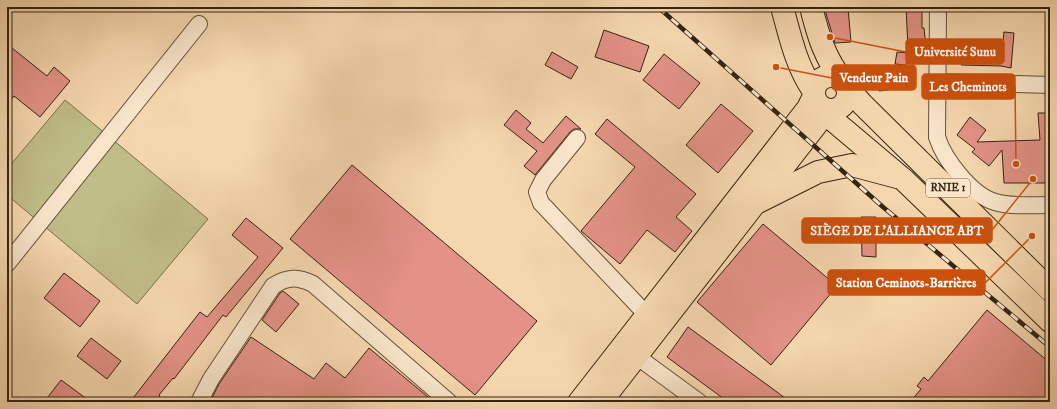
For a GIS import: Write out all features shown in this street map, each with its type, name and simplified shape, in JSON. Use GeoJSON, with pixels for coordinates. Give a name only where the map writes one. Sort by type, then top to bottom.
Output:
{"type":"FeatureCollection","features":[{"type":"Feature","properties":{"kind":"highway","name":"RNIE 1"},"geometry":{"type":"LineString","coordinates":[[782,7],[796,56],[803,74],[834,121],[904,180],[1050,321]]}},
{"type":"Feature","properties":{"kind":"highway","name":"RNIE 1"},"geometry":{"type":"LineString","coordinates":[[812,7],[823,48],[832,68],[862,104],[1050,290]]}},
{"type":"Feature","properties":{"kind":"highway"},"geometry":{"type":"LineString","coordinates":[[834,76],[845,83],[848,91],[846,102],[838,109],[821,102],[815,85],[823,78],[834,76]]}},
{"type":"Feature","properties":{"kind":"highway"},"geometry":{"type":"LineString","coordinates":[[754,204],[818,172],[852,164],[904,180]]}},
{"type":"Feature","properties":{"kind":"main road"},"geometry":{"type":"LineString","coordinates":[[578,402],[629,351],[754,204],[821,102]]}},
{"type":"Feature","properties":{"kind":"main road"},"geometry":{"type":"LineString","coordinates":[[602,402],[629,351],[646,314],[807,108],[821,102]]}},
{"type":"Feature","properties":{"kind":"street"},"geometry":{"type":"LineString","coordinates":[[938,7],[937,137],[941,150],[950,164],[977,192],[993,202],[1002,204],[1050,206]]}},
{"type":"Feature","properties":{"kind":"street"},"geometry":{"type":"LineString","coordinates":[[7,264],[198,24]]}},
{"type":"Feature","properties":{"kind":"street"},"geometry":{"type":"LineString","coordinates":[[937,82],[1050,85]]}},
{"type":"Feature","properties":{"kind":"street"},"geometry":{"type":"LineString","coordinates":[[577,138],[537,192],[541,204],[646,314]]}},
{"type":"Feature","properties":{"kind":"street"},"geometry":{"type":"LineString","coordinates":[[199,402],[211,378],[274,286],[280,281],[295,278],[313,284],[449,402]]}},
{"type":"Feature","properties":{"kind":"street"},"geometry":{"type":"LineString","coordinates":[[629,351],[699,402]]}},
{"type":"Feature","properties":{"kind":"shaded area"},"geometry":{"type":"Polygon","coordinates":[[[65,100],[208,219],[137,304],[7,195],[7,169],[65,100]]]}},
{"type":"Feature","properties":{"kind":"building"},"geometry":{"type":"Polygon","coordinates":[[[824,7],[848,7],[851,42],[835,43],[824,7]]]}},
{"type":"Feature","properties":{"kind":"building"},"geometry":{"type":"Polygon","coordinates":[[[906,7],[922,7],[922,28],[924,28],[926,47],[908,48],[906,7]]]}},
{"type":"Feature","properties":{"kind":"building"},"geometry":{"type":"Polygon","coordinates":[[[604,30],[649,46],[640,72],[595,57],[604,30]]]}},
{"type":"Feature","properties":{"kind":"building"},"geometry":{"type":"Polygon","coordinates":[[[1004,32],[1014,33],[1011,68],[1001,66],[961,65],[961,51],[1002,51],[1004,32]]]}},
{"type":"Feature","properties":{"kind":"building"},"geometry":{"type":"Polygon","coordinates":[[[7,44],[47,76],[54,67],[70,81],[40,117],[14,96],[7,105],[7,44]]]}},
{"type":"Feature","properties":{"kind":"building"},"geometry":{"type":"Polygon","coordinates":[[[552,52],[578,67],[571,79],[545,65],[552,52]]]}},
{"type":"Feature","properties":{"kind":"building"},"geometry":{"type":"Polygon","coordinates":[[[897,52],[908,53],[906,65],[895,64],[897,52]]]}},
{"type":"Feature","properties":{"kind":"building"},"geometry":{"type":"Polygon","coordinates":[[[664,54],[700,83],[679,109],[643,80],[664,54]]]}},
{"type":"Feature","properties":{"kind":"building"},"geometry":{"type":"Polygon","coordinates":[[[877,72],[889,81],[889,90],[879,91],[877,72]]]}},
{"type":"Feature","properties":{"kind":"building"},"geometry":{"type":"Polygon","coordinates":[[[721,104],[753,131],[718,173],[686,145],[721,104]]]}},
{"type":"Feature","properties":{"kind":"building"},"geometry":{"type":"Polygon","coordinates":[[[516,110],[531,123],[526,129],[543,143],[566,116],[581,129],[574,129],[570,132],[535,175],[524,166],[537,151],[504,125],[516,110]]]}},
{"type":"Feature","properties":{"kind":"building"},"geometry":{"type":"Polygon","coordinates":[[[1038,113],[1050,113],[1050,183],[1004,183],[1002,150],[989,166],[972,152],[975,149],[957,135],[970,117],[986,130],[977,142],[1040,140],[1038,113]]]}},
{"type":"Feature","properties":{"kind":"building"},"geometry":{"type":"Polygon","coordinates":[[[607,119],[696,194],[676,217],[692,231],[675,252],[647,230],[620,264],[581,231],[635,167],[595,134],[607,119]]]}},
{"type":"Feature","properties":{"kind":"building"},"geometry":{"type":"Polygon","coordinates":[[[352,165],[537,321],[475,395],[290,239],[352,165]]]}},
{"type":"Feature","properties":{"kind":"building"},"geometry":{"type":"Polygon","coordinates":[[[861,217],[876,217],[876,257],[862,256],[861,217]]]}},
{"type":"Feature","properties":{"kind":"building"},"geometry":{"type":"Polygon","coordinates":[[[246,218],[283,248],[226,317],[223,315],[174,379],[173,378],[159,395],[160,396],[156,402],[130,402],[200,312],[207,317],[258,257],[232,235],[246,218]]]}},
{"type":"Feature","properties":{"kind":"building"},"geometry":{"type":"Polygon","coordinates":[[[763,224],[837,286],[771,365],[697,302],[763,224]]]}},
{"type":"Feature","properties":{"kind":"building"},"geometry":{"type":"Polygon","coordinates":[[[64,273],[100,301],[80,327],[44,298],[64,273]]]}},
{"type":"Feature","properties":{"kind":"building"},"geometry":{"type":"Polygon","coordinates":[[[283,291],[299,304],[276,332],[262,320],[280,293],[283,291]]]}},
{"type":"Feature","properties":{"kind":"building"},"geometry":{"type":"Polygon","coordinates":[[[987,310],[1050,363],[1050,396],[1045,402],[910,402],[921,389],[917,386],[924,377],[928,381],[987,310]]]}},
{"type":"Feature","properties":{"kind":"building"},"geometry":{"type":"Polygon","coordinates":[[[688,327],[790,402],[728,402],[667,357],[688,327]]]}},
{"type":"Feature","properties":{"kind":"building"},"geometry":{"type":"Polygon","coordinates":[[[251,337],[314,379],[326,363],[345,378],[369,348],[434,402],[216,402],[212,398],[219,384],[251,337]]]}},
{"type":"Feature","properties":{"kind":"building"},"geometry":{"type":"Polygon","coordinates":[[[91,338],[121,361],[107,379],[77,356],[91,338]]]}},
{"type":"Feature","properties":{"kind":"building"},"geometry":{"type":"Polygon","coordinates":[[[61,380],[91,402],[44,402],[61,380]]]}},
{"type":"Feature","properties":{"kind":"railway"},"geometry":{"type":"LineString","coordinates":[[658,7],[883,207],[1050,347]]}},
{"type":"Feature","properties":{"kind":"place","name":"Université Sunu"},"geometry":{"type":"Point","coordinates":[830,37]}},
{"type":"Feature","properties":{"kind":"place","name":"Vendeur Pain"},"geometry":{"type":"Point","coordinates":[776,67]}},
{"type":"Feature","properties":{"kind":"place","name":"Les Cheminots"},"geometry":{"type":"Point","coordinates":[1016,164]}},
{"type":"Feature","properties":{"kind":"place","name":"SIÈGE DE L'ALLIANCE ABT"},"geometry":{"type":"Point","coordinates":[1033,179]}},
{"type":"Feature","properties":{"kind":"place","name":"Station Ceminots-Barrières"},"geometry":{"type":"Point","coordinates":[1032,236]}}]}
